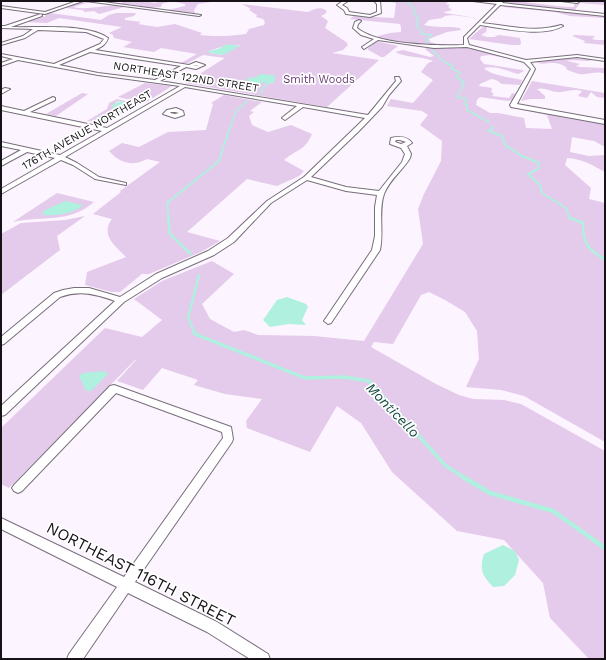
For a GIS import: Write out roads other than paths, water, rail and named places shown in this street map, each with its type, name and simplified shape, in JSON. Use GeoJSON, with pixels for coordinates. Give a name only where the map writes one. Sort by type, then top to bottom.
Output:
{"type":"FeatureCollection","features":[{"type":"Feature","properties":{"kind":"street"},"geometry":{"type":"LineString","coordinates":[[2,27],[81,1]]}},
{"type":"Feature","properties":{"kind":"street"},"geometry":{"type":"LineString","coordinates":[[88,1],[199,15]]}},
{"type":"Feature","properties":{"kind":"street"},"geometry":{"type":"LineString","coordinates":[[346,1],[339,5],[346,9],[347,13],[370,16],[379,14],[379,4],[376,2],[378,1]]}},
{"type":"Feature","properties":{"kind":"street"},"geometry":{"type":"LineString","coordinates":[[475,1],[500,2],[605,15]]}},
{"type":"Feature","properties":{"kind":"street"},"geometry":{"type":"LineString","coordinates":[[563,1],[577,2]]}},
{"type":"Feature","properties":{"kind":"street"},"geometry":{"type":"LineString","coordinates":[[467,46],[465,38],[481,24],[500,2]]}},
{"type":"Feature","properties":{"kind":"street"},"geometry":{"type":"LineString","coordinates":[[1,7],[43,14]]}},
{"type":"Feature","properties":{"kind":"street"},"geometry":{"type":"LineString","coordinates":[[359,21],[355,28],[357,31],[376,39],[388,41],[434,47],[467,46],[526,61],[577,56],[605,60]]}},
{"type":"Feature","properties":{"kind":"street"},"geometry":{"type":"LineString","coordinates":[[481,24],[533,30],[551,30],[561,26]]}},
{"type":"Feature","properties":{"kind":"street"},"geometry":{"type":"LineString","coordinates":[[2,27],[70,30],[96,34],[106,38],[106,42],[102,45],[53,66]]}},
{"type":"Feature","properties":{"kind":"street"},"geometry":{"type":"LineString","coordinates":[[1,44],[24,36],[36,29]]}},
{"type":"Feature","properties":{"kind":"street"},"geometry":{"type":"LineString","coordinates":[[364,48],[376,39]]}},
{"type":"Feature","properties":{"kind":"street"},"geometry":{"type":"LineString","coordinates":[[89,50],[186,66],[155,82]]}},
{"type":"Feature","properties":{"kind":"street","name":"NORTHEAST 122ND STREET"},"geometry":{"type":"LineString","coordinates":[[1,54],[53,66],[369,117]]}},
{"type":"Feature","properties":{"kind":"street"},"geometry":{"type":"LineString","coordinates":[[1,65],[18,58]]}},
{"type":"Feature","properties":{"kind":"street"},"geometry":{"type":"LineString","coordinates":[[526,61],[532,66],[533,69],[513,106],[605,122]]}},
{"type":"Feature","properties":{"kind":"street"},"geometry":{"type":"LineString","coordinates":[[1,412],[121,300],[159,276],[211,253],[231,240],[269,202],[306,178],[380,106],[387,94],[399,81],[397,78]]}},
{"type":"Feature","properties":{"kind":"street","name":"176TH AVENUE NORTHEAST"},"geometry":{"type":"LineString","coordinates":[[1,192],[59,157],[184,86]]}},
{"type":"Feature","properties":{"kind":"street"},"geometry":{"type":"LineString","coordinates":[[1,92],[7,89]]}},
{"type":"Feature","properties":{"kind":"street"},"geometry":{"type":"LineString","coordinates":[[24,113],[53,99]]}},
{"type":"Feature","properties":{"kind":"street"},"geometry":{"type":"LineString","coordinates":[[149,106],[171,111]]}},
{"type":"Feature","properties":{"kind":"street"},"geometry":{"type":"LineString","coordinates":[[285,118],[301,106]]}},
{"type":"Feature","properties":{"kind":"street"},"geometry":{"type":"LineString","coordinates":[[1,108],[106,130]]}},
{"type":"Feature","properties":{"kind":"street"},"geometry":{"type":"LineString","coordinates":[[1,144],[59,157],[75,164],[97,178],[124,184]]}},
{"type":"Feature","properties":{"kind":"street"},"geometry":{"type":"LineString","coordinates":[[328,321],[376,250],[378,238],[377,216],[381,193],[407,158],[408,154],[403,145]]}},
{"type":"Feature","properties":{"kind":"street"},"geometry":{"type":"LineString","coordinates":[[1,164],[26,150]]}},
{"type":"Feature","properties":{"kind":"street"},"geometry":{"type":"LineString","coordinates":[[306,178],[346,189],[381,193]]}},
{"type":"Feature","properties":{"kind":"street"},"geometry":{"type":"LineString","coordinates":[[1,342],[57,296],[67,291],[85,289],[121,300]]}},
{"type":"Feature","properties":{"kind":"street"},"geometry":{"type":"LineString","coordinates":[[18,488],[114,389],[227,430],[228,439],[74,659]]}},
{"type":"Feature","properties":{"kind":"street","name":"NORTHEAST 116TH STREET"},"geometry":{"type":"LineString","coordinates":[[1,523],[212,627],[263,659]]}},
{"type":"Feature","properties":{"kind":"waterway"},"geometry":{"type":"LineString","coordinates":[[408,1],[408,3],[415,9],[413,13],[417,16],[416,18],[419,21],[416,24],[422,32],[421,34],[432,35],[427,39],[427,45]]}},
{"type":"Feature","properties":{"kind":"waterway"},"geometry":{"type":"LineString","coordinates":[[432,50],[444,62],[453,66],[451,68],[460,73],[456,77],[464,82],[462,85],[464,87],[460,90],[457,97],[467,99],[464,104],[467,105],[467,110],[489,122]]}},
{"type":"Feature","properties":{"kind":"waterway","name":"Monticello"},"geometry":{"type":"LineString","coordinates":[[261,94],[262,89],[267,84]]}},
{"type":"Feature","properties":{"kind":"waterway","name":"Monticello"},"geometry":{"type":"LineString","coordinates":[[230,128],[236,111],[247,101]]}},
{"type":"Feature","properties":{"kind":"waterway","name":"Monticello"},"geometry":{"type":"LineString","coordinates":[[169,219],[167,203],[219,161],[230,127]]}},
{"type":"Feature","properties":{"kind":"waterway"},"geometry":{"type":"LineString","coordinates":[[493,127],[489,131],[502,136],[505,145],[522,156],[539,163],[538,169],[528,174],[540,185],[542,193],[566,208],[570,219]]}},
{"type":"Feature","properties":{"kind":"waterway","name":"Monticello"},"geometry":{"type":"LineString","coordinates":[[168,218],[170,234],[191,254]]}},
{"type":"Feature","properties":{"kind":"waterway"},"geometry":{"type":"LineString","coordinates":[[570,218],[583,223],[585,241],[594,253],[605,260]]}},
{"type":"Feature","properties":{"kind":"waterway","name":"Monticello"},"geometry":{"type":"LineString","coordinates":[[195,333],[188,318],[199,275]]}},
{"type":"Feature","properties":{"kind":"waterway","name":"Monticello"},"geometry":{"type":"LineString","coordinates":[[194,332],[195,334],[305,378],[344,377],[369,381],[446,466],[465,478]]}},
{"type":"Feature","properties":{"kind":"waterway","name":"Monticello"},"geometry":{"type":"LineString","coordinates":[[463,477],[490,493],[553,511],[605,548]]}},
{"type":"Feature","properties":{"kind":"park label","name":"Smith Woods"},"geometry":{"type":"Point","coordinates":[319,79]}}]}
